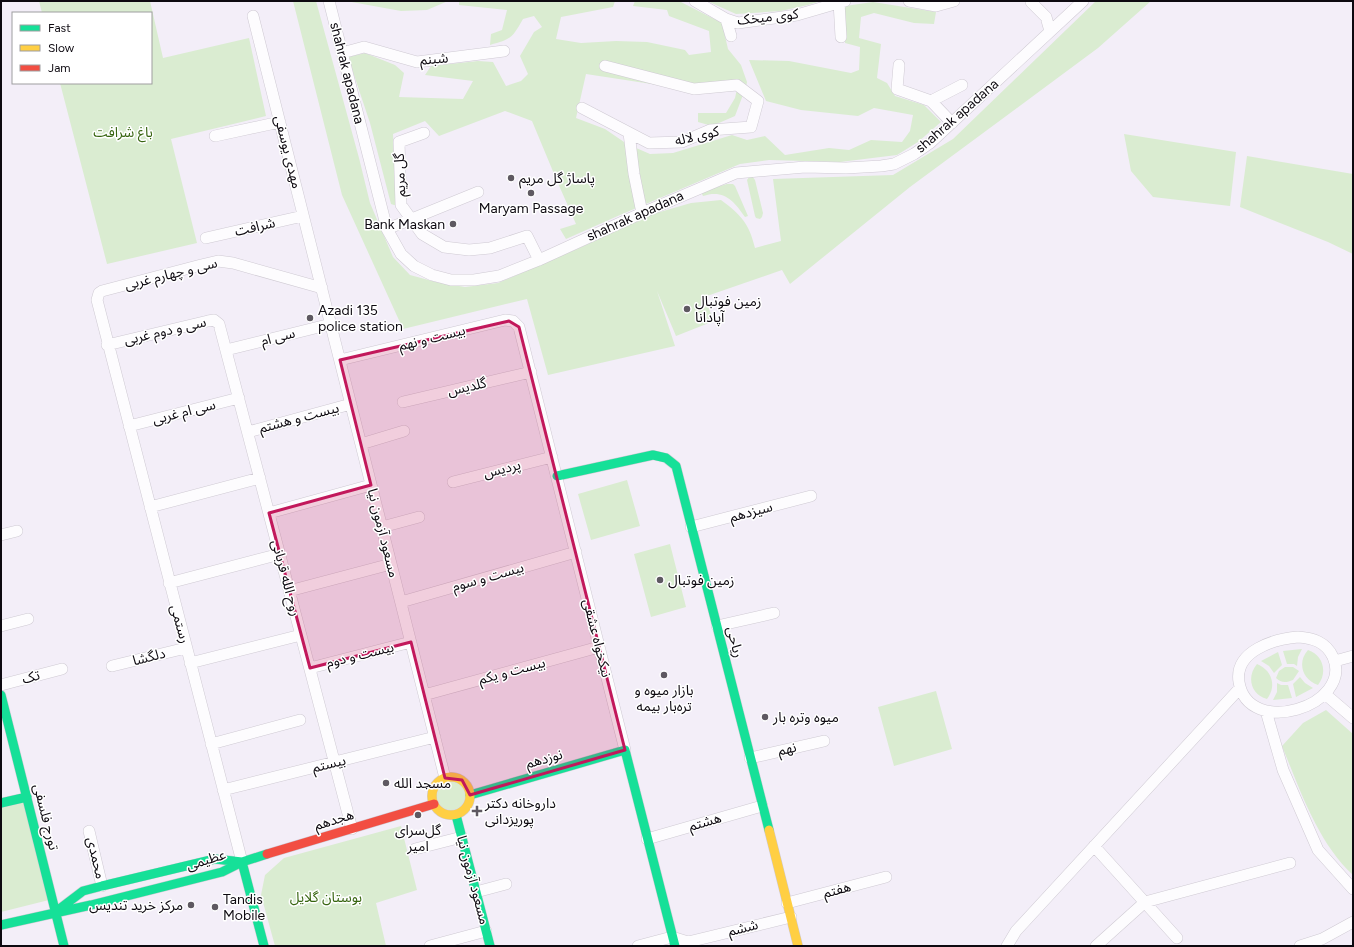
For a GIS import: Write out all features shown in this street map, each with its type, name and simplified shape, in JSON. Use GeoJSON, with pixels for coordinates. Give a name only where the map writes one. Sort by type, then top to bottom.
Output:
{"type":"FeatureCollection","features":[{"type":"Feature","properties":{"kind":"street","name":"shahrak apadana"},"geometry":{"type":"LineString","coordinates":[[329,1],[387,229],[401,254],[414,266],[432,275],[450,280],[474,280],[499,276],[539,260],[642,212],[736,174],[805,167],[846,168],[894,164],[914,154],[930,143],[1083,1]]}},
{"type":"Feature","properties":{"kind":"street","name":"کوی میخک"},"geometry":{"type":"LineString","coordinates":[[695,1],[726,19],[738,23],[797,15],[842,2]]}},
{"type":"Feature","properties":{"kind":"street"},"geometry":{"type":"LineString","coordinates":[[909,1],[936,6],[954,1]]}},
{"type":"Feature","properties":{"kind":"street"},"geometry":{"type":"LineString","coordinates":[[1029,1],[1046,17],[1050,32]]}},
{"type":"Feature","properties":{"kind":"street"},"geometry":{"type":"LineString","coordinates":[[840,36],[842,2]]}},
{"type":"Feature","properties":{"kind":"street","name":"مهدی یوسفی"},"geometry":{"type":"LineString","coordinates":[[253,16],[322,288]]}},
{"type":"Feature","properties":{"kind":"street"},"geometry":{"type":"LineString","coordinates":[[726,19],[731,36]]}},
{"type":"Feature","properties":{"kind":"street","name":"شبنم"},"geometry":{"type":"LineString","coordinates":[[342,52],[364,47],[417,62],[504,50]]}},
{"type":"Feature","properties":{"kind":"street"},"geometry":{"type":"LineString","coordinates":[[899,64],[897,89],[931,101],[952,122]]}},
{"type":"Feature","properties":{"kind":"street","name":"کوی لاله"},"geometry":{"type":"LineString","coordinates":[[582,108],[648,143],[682,142],[710,130],[751,127],[758,100],[737,85],[694,89],[605,66]]}},
{"type":"Feature","properties":{"kind":"street"},"geometry":{"type":"LineString","coordinates":[[931,101],[962,85]]}},
{"type":"Feature","properties":{"kind":"street"},"geometry":{"type":"LineString","coordinates":[[215,136],[280,122]]}},
{"type":"Feature","properties":{"kind":"street","name":"گل مریم"},"geometry":{"type":"LineString","coordinates":[[424,133],[399,142],[401,205],[422,234],[444,247],[469,250],[490,248],[527,236],[539,260]]}},
{"type":"Feature","properties":{"kind":"street"},"geometry":{"type":"LineString","coordinates":[[629,133],[634,174],[642,212]]}},
{"type":"Feature","properties":{"kind":"street"},"geometry":{"type":"LineString","coordinates":[[387,229],[478,192]]}},
{"type":"Feature","properties":{"kind":"street","name":"شرافت"},"geometry":{"type":"LineString","coordinates":[[206,238],[303,216]]}},
{"type":"Feature","properties":{"kind":"street","name":"سی و چهارم غربی"},"geometry":{"type":"LineString","coordinates":[[96,302],[98,295],[102,291],[201,264],[218,261],[233,263],[322,288]]}},
{"type":"Feature","properties":{"kind":"street","name":"مسعود آزمون نیا"},"geometry":{"type":"LineString","coordinates":[[322,288],[445,778]]}},
{"type":"Feature","properties":{"kind":"street","name":"رستمی"},"geometry":{"type":"LineString","coordinates":[[96,302],[264,946]]}},
{"type":"Feature","properties":{"kind":"street","name":"سی و دوم غربی"},"geometry":{"type":"LineString","coordinates":[[107,345],[211,320],[217,322],[220,327]]}},
{"type":"Feature","properties":{"kind":"street","name":"بیست و نهم"},"geometry":{"type":"LineString","coordinates":[[340,360],[505,320],[515,323],[519,327],[520,331]]}},
{"type":"Feature","properties":{"kind":"street","name":"سی ام"},"geometry":{"type":"LineString","coordinates":[[226,350],[331,324]]}},
{"type":"Feature","properties":{"kind":"street","name":"روح الله قربانی"},"geometry":{"type":"LineString","coordinates":[[220,327],[352,829]]}},
{"type":"Feature","properties":{"kind":"street","name":"نیکخواه عشقی"},"geometry":{"type":"LineString","coordinates":[[520,331],[674,942]]}},
{"type":"Feature","properties":{"kind":"street","name":"گلدیس"},"geometry":{"type":"LineString","coordinates":[[403,402],[531,372]]}},
{"type":"Feature","properties":{"kind":"street","name":"سی ام غربی"},"geometry":{"type":"LineString","coordinates":[[129,426],[239,398]]}},
{"type":"Feature","properties":{"kind":"street","name":"بیست و هشتم"},"geometry":{"type":"LineString","coordinates":[[248,432],[351,404]]}},
{"type":"Feature","properties":{"kind":"street"},"geometry":{"type":"LineString","coordinates":[[361,444],[404,432]]}},
{"type":"Feature","properties":{"kind":"street","name":"ریاحی"},"geometry":{"type":"LineString","coordinates":[[557,476],[653,455],[665,457],[676,466],[798,946]]}},
{"type":"Feature","properties":{"kind":"street","name":"پردیس"},"geometry":{"type":"LineString","coordinates":[[453,482],[552,457]]}},
{"type":"Feature","properties":{"kind":"street"},"geometry":{"type":"LineString","coordinates":[[150,507],[260,478]]}},
{"type":"Feature","properties":{"kind":"street"},"geometry":{"type":"LineString","coordinates":[[269,513],[371,485]]}},
{"type":"Feature","properties":{"kind":"street","name":"سیزدهم"},"geometry":{"type":"LineString","coordinates":[[691,527],[811,496]]}},
{"type":"Feature","properties":{"kind":"street"},"geometry":{"type":"LineString","coordinates":[[382,527],[419,517]]}},
{"type":"Feature","properties":{"kind":"street"},"geometry":{"type":"LineString","coordinates":[[1,535],[17,531]]}},
{"type":"Feature","properties":{"kind":"street","name":"بیست و سوم"},"geometry":{"type":"LineString","coordinates":[[401,602],[576,552]]}},
{"type":"Feature","properties":{"kind":"street"},"geometry":{"type":"LineString","coordinates":[[169,583],[280,554]]}},
{"type":"Feature","properties":{"kind":"street"},"geometry":{"type":"LineString","coordinates":[[290,591],[391,564]]}},
{"type":"Feature","properties":{"kind":"street"},"geometry":{"type":"LineString","coordinates":[[716,626],[774,613]]}},
{"type":"Feature","properties":{"kind":"street"},"geometry":{"type":"LineString","coordinates":[[1,626],[28,619]]}},
{"type":"Feature","properties":{"kind":"street"},"geometry":{"type":"LineString","coordinates":[[190,663],[301,635]]}},
{"type":"Feature","properties":{"kind":"street"},"geometry":{"type":"LineString","coordinates":[[1298,637],[1317,640],[1331,653],[1335,661],[1336,670],[1331,688],[1325,694],[1297,709],[1266,712],[1257,709],[1244,697],[1240,688],[1239,675],[1244,662],[1259,648],[1277,640],[1298,637]]}},
{"type":"Feature","properties":{"kind":"street","name":"بیست و دوم"},"geometry":{"type":"LineString","coordinates":[[310,668],[411,642]]}},
{"type":"Feature","properties":{"kind":"street","name":"بیست و یکم"},"geometry":{"type":"LineString","coordinates":[[424,695],[599,647]]}},
{"type":"Feature","properties":{"kind":"street","name":"دلگشا"},"geometry":{"type":"LineString","coordinates":[[112,666],[186,648]]}},
{"type":"Feature","properties":{"kind":"street"},"geometry":{"type":"LineString","coordinates":[[1335,661],[1353,656]]}},
{"type":"Feature","properties":{"kind":"street","name":"تک"},"geometry":{"type":"LineString","coordinates":[[1,685],[62,669]]}},
{"type":"Feature","properties":{"kind":"street"},"geometry":{"type":"LineString","coordinates":[[1007,946],[1016,931],[1240,688]]}},
{"type":"Feature","properties":{"kind":"street"},"geometry":{"type":"LineString","coordinates":[[1325,694],[1353,718]]}},
{"type":"Feature","properties":{"kind":"street","name":"تورج فلسفی"},"geometry":{"type":"LineString","coordinates":[[1,696],[3,713],[27,797],[64,946]]}},
{"type":"Feature","properties":{"kind":"street"},"geometry":{"type":"LineString","coordinates":[[1266,712],[1283,770],[1318,850],[1353,889]]}},
{"type":"Feature","properties":{"kind":"street"},"geometry":{"type":"LineString","coordinates":[[212,744],[300,720]]}},
{"type":"Feature","properties":{"kind":"street","name":"بیستم"},"geometry":{"type":"LineString","coordinates":[[224,790],[434,737]]}},
{"type":"Feature","properties":{"kind":"street","name":"نهم"},"geometry":{"type":"LineString","coordinates":[[750,758],[824,741]]}},
{"type":"Feature","properties":{"kind":"street","name":"نوزدهم"},"geometry":{"type":"LineString","coordinates":[[470,795],[625,750]]}},
{"type":"Feature","properties":{"kind":"street"},"geometry":{"type":"LineString","coordinates":[[451,777],[462,780],[469,789],[470,795],[470,802],[462,812],[449,815],[438,810],[432,798],[433,792],[439,781],[451,777]]}},
{"type":"Feature","properties":{"kind":"street"},"geometry":{"type":"LineString","coordinates":[[1,804],[27,797]]}},
{"type":"Feature","properties":{"kind":"street","name":"هجدهم"},"geometry":{"type":"LineString","coordinates":[[242,862],[434,804]]}},
{"type":"Feature","properties":{"kind":"street","name":"هشتم"},"geometry":{"type":"LineString","coordinates":[[647,838],[762,806]]}},
{"type":"Feature","properties":{"kind":"street","name":"مسعود آزمون نیا"},"geometry":{"type":"LineString","coordinates":[[456,814],[490,946]]}},
{"type":"Feature","properties":{"kind":"street","name":"محمدی"},"geometry":{"type":"LineString","coordinates":[[89,831],[102,886]]}},
{"type":"Feature","properties":{"kind":"street"},"geometry":{"type":"LineString","coordinates":[[415,849],[462,837]]}},
{"type":"Feature","properties":{"kind":"street"},"geometry":{"type":"LineString","coordinates":[[1094,846],[1177,938]]}},
{"type":"Feature","properties":{"kind":"street","name":"عظیمی"},"geometry":{"type":"LineString","coordinates":[[55,912],[83,891],[215,859],[242,862]]}},
{"type":"Feature","properties":{"kind":"street","name":"عظیمی"},"geometry":{"type":"LineString","coordinates":[[1,925],[91,905],[222,872],[242,862]]}},
{"type":"Feature","properties":{"kind":"street"},"geometry":{"type":"LineString","coordinates":[[1096,946],[1145,902],[1290,863]]}},
{"type":"Feature","properties":{"kind":"street","name":"هفتم"},"geometry":{"type":"LineString","coordinates":[[787,903],[886,876]]}},
{"type":"Feature","properties":{"kind":"street"},"geometry":{"type":"LineString","coordinates":[[476,892],[506,884]]}},
{"type":"Feature","properties":{"kind":"street","name":"ششم"},"geometry":{"type":"LineString","coordinates":[[674,942],[688,942],[791,917]]}},
{"type":"Feature","properties":{"kind":"street"},"geometry":{"type":"LineString","coordinates":[[1300,946],[1319,943],[1353,922]]}},
{"type":"Feature","properties":{"kind":"street"},"geometry":{"type":"LineString","coordinates":[[430,946],[486,931]]}},
{"type":"Feature","properties":{"kind":"street"},"geometry":{"type":"LineString","coordinates":[[638,946],[674,942]]}},
{"type":"Feature","properties":{"kind":"highlighted area"},"geometry":{"type":"Polygon","coordinates":[[[509,321],[519,327],[625,750],[470,795],[462,780],[445,778],[411,642],[310,668],[269,513],[371,485],[340,360],[509,321]]]}},
{"type":"Feature","properties":{"kind":"green space","name":"باغ شرافت"},"geometry":{"type":"Polygon","coordinates":[[[39,1],[150,1],[163,58],[249,38],[266,116],[171,139],[197,243],[107,264],[60,84],[152,84],[152,12],[42,12],[39,1]]]}},
{"type":"Feature","properties":{"kind":"green space"},"geometry":{"type":"Polygon","coordinates":[[[293,1],[316,1],[370,203],[393,257],[410,275],[436,282],[465,287],[498,283],[653,214],[691,203],[721,200],[734,210],[743,220],[753,239],[755,248],[781,241],[773,179],[893,175],[953,139],[1096,1],[1151,1],[1098,48],[910,187],[790,284],[782,270],[704,297],[714,321],[676,336],[657,291],[675,346],[548,375],[527,299],[403,329],[342,195],[293,1]]]}},
{"type":"Feature","properties":{"kind":"green space"},"geometry":{"type":"Polygon","coordinates":[[[346,1],[448,1],[427,10],[401,11],[346,1]]]}},
{"type":"Feature","properties":{"kind":"green space"},"geometry":{"type":"Polygon","coordinates":[[[459,1],[615,1],[613,7],[561,17],[556,39],[581,43],[616,41],[647,42],[685,50],[689,55],[711,52],[709,31],[669,16],[667,10],[633,6],[635,1],[679,1],[722,23],[728,49],[741,65],[747,82],[735,116],[712,126],[698,122],[698,113],[726,113],[735,98],[737,89],[658,85],[586,74],[576,118],[605,129],[627,144],[650,154],[673,153],[732,135],[747,140],[765,136],[785,155],[829,148],[849,150],[871,140],[902,142],[910,131],[913,115],[874,108],[858,116],[801,110],[766,101],[749,60],[789,61],[851,73],[859,70],[860,47],[845,43],[845,6],[873,2],[936,12],[934,24],[914,23],[874,13],[861,17],[859,38],[881,44],[877,78],[887,83],[895,96],[924,105],[941,122],[918,142],[897,155],[840,162],[769,160],[740,164],[566,239],[560,229],[576,224],[532,121],[505,111],[439,136],[425,121],[393,134],[397,206],[391,204],[370,123],[348,57],[365,53],[395,65],[404,73],[399,97],[463,99],[473,81],[425,75],[431,66],[478,61],[493,62],[506,86],[521,81],[528,74],[520,56],[534,32],[542,27],[534,16],[523,19],[511,37],[490,45],[491,34],[502,30],[507,10],[459,5],[459,1]]]}},
{"type":"Feature","properties":{"kind":"green space"},"geometry":{"type":"Polygon","coordinates":[[[707,1],[821,1],[781,11],[736,14],[707,1]]]}},
{"type":"Feature","properties":{"kind":"green space"},"geometry":{"type":"Polygon","coordinates":[[[1124,134],[1236,152],[1230,206],[1153,197],[1131,171],[1124,134]]]}},
{"type":"Feature","properties":{"kind":"green space"},"geometry":{"type":"Polygon","coordinates":[[[1247,156],[1353,174],[1353,254],[1328,242],[1240,207],[1247,156]]]}},
{"type":"Feature","properties":{"kind":"green space"},"geometry":{"type":"Polygon","coordinates":[[[752,176],[755,180],[763,213],[760,219],[756,218],[755,216],[747,180],[752,176]]]}},
{"type":"Feature","properties":{"kind":"green space"},"geometry":{"type":"Polygon","coordinates":[[[727,184],[733,184],[735,186],[748,216],[745,217],[732,201],[723,195],[710,194],[703,196],[701,192],[727,184]]]}},
{"type":"Feature","properties":{"kind":"green space"},"geometry":{"type":"Polygon","coordinates":[[[627,480],[640,526],[591,540],[578,494],[627,480]]]}},
{"type":"Feature","properties":{"kind":"green space","name":"زمین فوتبال"},"geometry":{"type":"Polygon","coordinates":[[[670,544],[686,607],[651,617],[634,554],[670,544]]]}},
{"type":"Feature","properties":{"kind":"green space"},"geometry":{"type":"Polygon","coordinates":[[[1302,649],[1298,657],[1297,666],[1294,664],[1287,664],[1283,651],[1302,649]]]}},
{"type":"Feature","properties":{"kind":"green space"},"geometry":{"type":"Polygon","coordinates":[[[1308,650],[1317,656],[1322,664],[1323,675],[1318,685],[1308,679],[1303,670],[1303,660],[1308,650]]]}},
{"type":"Feature","properties":{"kind":"green space"},"geometry":{"type":"Polygon","coordinates":[[[1278,652],[1282,665],[1274,673],[1269,666],[1261,661],[1278,652]]]}},
{"type":"Feature","properties":{"kind":"green space"},"geometry":{"type":"Polygon","coordinates":[[[1257,664],[1266,670],[1271,679],[1272,689],[1267,699],[1257,694],[1252,685],[1252,674],[1257,664]]]}},
{"type":"Feature","properties":{"kind":"green space"},"geometry":{"type":"Polygon","coordinates":[[[1285,667],[1293,667],[1299,671],[1293,680],[1288,682],[1280,681],[1276,678],[1279,671],[1285,667]]]}},
{"type":"Feature","properties":{"kind":"green space"},"geometry":{"type":"Polygon","coordinates":[[[1300,677],[1305,683],[1313,688],[1296,697],[1293,684],[1300,677]]]}},
{"type":"Feature","properties":{"kind":"green space"},"geometry":{"type":"Polygon","coordinates":[[[1277,683],[1281,685],[1288,685],[1292,698],[1273,700],[1277,692],[1277,683]]]}},
{"type":"Feature","properties":{"kind":"green space"},"geometry":{"type":"Polygon","coordinates":[[[936,691],[952,749],[894,766],[878,707],[936,691]]]}},
{"type":"Feature","properties":{"kind":"green space"},"geometry":{"type":"Polygon","coordinates":[[[1326,710],[1353,734],[1353,875],[1330,848],[1320,832],[1303,798],[1282,746],[1303,723],[1326,710]]]}},
{"type":"Feature","properties":{"kind":"green space"},"geometry":{"type":"Polygon","coordinates":[[[451,782],[461,786],[465,796],[461,806],[451,810],[441,806],[437,796],[441,786],[451,782]]]}},
{"type":"Feature","properties":{"kind":"green space"},"geometry":{"type":"Polygon","coordinates":[[[27,801],[49,900],[1,912],[1,807],[27,801]]]}},
{"type":"Feature","properties":{"kind":"green space","name":"بوستان گلایل"},"geometry":{"type":"Polygon","coordinates":[[[401,826],[417,890],[376,903],[386,946],[275,946],[261,895],[265,875],[284,858],[401,826]]]}},
{"type":"Feature","properties":{"kind":"traffic: fast"},"geometry":{"type":"LineString","coordinates":[[557,476],[653,455],[666,458],[676,466],[769,830]]}},
{"type":"Feature","properties":{"kind":"traffic: fast"},"geometry":{"type":"LineString","coordinates":[[1,695],[64,946]]}},
{"type":"Feature","properties":{"kind":"traffic: fast"},"geometry":{"type":"LineString","coordinates":[[470,795],[625,750],[675,946]]}},
{"type":"Feature","properties":{"kind":"traffic: fast"},"geometry":{"type":"LineString","coordinates":[[1,803],[27,797]]}},
{"type":"Feature","properties":{"kind":"traffic: fast"},"geometry":{"type":"LineString","coordinates":[[456,815],[490,946]]}},
{"type":"Feature","properties":{"kind":"traffic: fast"},"geometry":{"type":"LineString","coordinates":[[1,925],[91,905],[222,872],[242,862],[267,854]]}},
{"type":"Feature","properties":{"kind":"traffic: fast"},"geometry":{"type":"LineString","coordinates":[[58,910],[83,891],[102,886],[215,859],[242,862]]}},
{"type":"Feature","properties":{"kind":"traffic: fast"},"geometry":{"type":"LineString","coordinates":[[242,862],[264,946]]}},
{"type":"Feature","properties":{"kind":"traffic: slow"},"geometry":{"type":"LineString","coordinates":[[447,777],[455,777],[462,780],[467,785],[470,796],[467,807],[462,812],[455,815],[447,815],[440,812],[435,807],[432,800],[432,792],[435,785],[440,780],[447,777]]}},
{"type":"Feature","properties":{"kind":"traffic: slow"},"geometry":{"type":"LineString","coordinates":[[769,830],[798,946]]}},
{"type":"Feature","properties":{"kind":"traffic: jam"},"geometry":{"type":"LineString","coordinates":[[267,854],[434,804]]}},
{"type":"Feature","properties":{"kind":"place","name":"پاساژ گل مریم"},"geometry":{"type":"Point","coordinates":[511,178]}},
{"type":"Feature","properties":{"kind":"place","name":"Maryam Passage"},"geometry":{"type":"Point","coordinates":[531,193]}},
{"type":"Feature","properties":{"kind":"place","name":"Bank Maskan"},"geometry":{"type":"Point","coordinates":[453,224]}},
{"type":"Feature","properties":{"kind":"place","name":"زمین فوتبال آپادانا"},"geometry":{"type":"Point","coordinates":[687,309]}},
{"type":"Feature","properties":{"kind":"place","name":"Azadi 135 police station"},"geometry":{"type":"Point","coordinates":[310,318]}},
{"type":"Feature","properties":{"kind":"place","name":"زمین فوتبال"},"geometry":{"type":"Point","coordinates":[660,580]}},
{"type":"Feature","properties":{"kind":"place","name":"بازار میوه و تره‌بار بیمه"},"geometry":{"type":"Point","coordinates":[664,675]}},
{"type":"Feature","properties":{"kind":"place","name":"میوه وتره بار"},"geometry":{"type":"Point","coordinates":[765,717]}},
{"type":"Feature","properties":{"kind":"place","name":"مسجد الله"},"geometry":{"type":"Point","coordinates":[386,783]}},
{"type":"Feature","properties":{"kind":"place","name":"داروخانه دکتر پوریزدانی"},"geometry":{"type":"Point","coordinates":[477,811]}},
{"type":"Feature","properties":{"kind":"place","name":"گل‌سرای امیر"},"geometry":{"type":"Point","coordinates":[418,815]}},
{"type":"Feature","properties":{"kind":"place","name":"مرکز خرید تندیس"},"geometry":{"type":"Point","coordinates":[191,905]}},
{"type":"Feature","properties":{"kind":"place","name":"Tandis Mobile"},"geometry":{"type":"Point","coordinates":[215,907]}}]}
